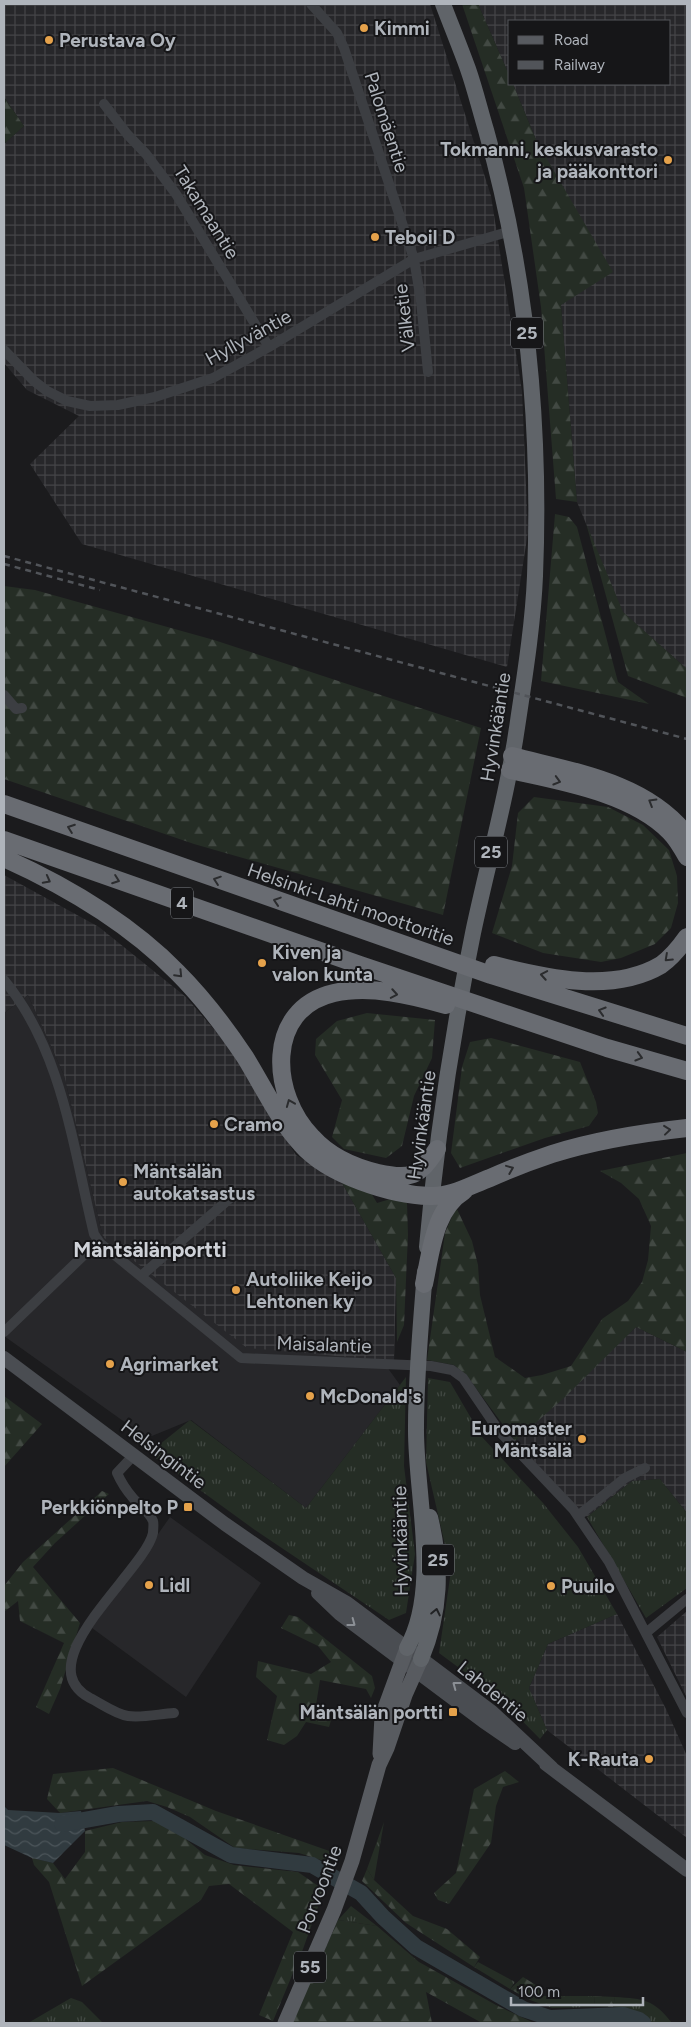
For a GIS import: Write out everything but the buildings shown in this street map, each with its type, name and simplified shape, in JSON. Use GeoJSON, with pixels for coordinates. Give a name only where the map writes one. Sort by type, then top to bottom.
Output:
{"type":"FeatureCollection","features":[{"type":"Feature","properties":{"kind":"highway","name":"Hyvinkääntie"},"geometry":{"type":"LineString","coordinates":[[404,1654],[412,1639],[423,1599],[423,1529],[416,1428],[418,1353],[431,1196],[455,1031],[473,933],[511,763],[518,723],[535,579],[535,455],[528,342],[511,231],[495,163],[469,72],[443,4]]}},
{"type":"Feature","properties":{"kind":"highway"},"geometry":{"type":"LineString","coordinates":[[511,763],[600,780],[640,795],[661,808],[677,822],[687,835]]}},
{"type":"Feature","properties":{"kind":"highway"},"geometry":{"type":"LineString","coordinates":[[511,763],[605,794],[639,809],[668,830],[678,841],[687,857]]}},
{"type":"Feature","properties":{"kind":"highway","name":"Helsinki-Lahti moottoritie"},"geometry":{"type":"LineString","coordinates":[[4,804],[491,975],[687,1036]]}},
{"type":"Feature","properties":{"kind":"highway","name":"4"},"geometry":{"type":"LineString","coordinates":[[4,840],[360,965],[607,1048],[687,1071]]}},
{"type":"Feature","properties":{"kind":"highway"},"geometry":{"type":"LineString","coordinates":[[4,858],[59,886],[97,909],[155,951],[178,973],[227,1030],[301,1145],[340,1173],[410,1194],[431,1196],[447,1194],[527,1163],[591,1143],[687,1128]]}},
{"type":"Feature","properties":{"kind":"highway"},"geometry":{"type":"LineString","coordinates":[[303,909],[517,971],[578,980],[621,978],[644,973],[662,964],[687,937]]}},
{"type":"Feature","properties":{"kind":"highway"},"geometry":{"type":"LineString","coordinates":[[437,1149],[428,1164],[414,1175],[387,1175],[344,1161],[323,1148],[299,1122],[291,1108],[281,1075],[280,1059],[285,1034],[294,1018],[318,998],[333,993],[365,990],[388,992],[607,1048]]}},
{"type":"Feature","properties":{"kind":"highway"},"geometry":{"type":"LineString","coordinates":[[424,1284],[436,1230],[443,1213],[458,1194],[477,1183]]}},
{"type":"Feature","properties":{"kind":"highway","name":"Hyvinkääntie"},"geometry":{"type":"LineString","coordinates":[[417,1462],[434,1530],[438,1571],[438,1600],[430,1637],[418,1664]]}},
{"type":"Feature","properties":{"kind":"main road","name":"Helsingintie"},"geometry":{"type":"LineString","coordinates":[[4,1358],[133,1456],[303,1578],[347,1604],[404,1654]]}},
{"type":"Feature","properties":{"kind":"main road","name":"Lahdentie"},"geometry":{"type":"LineString","coordinates":[[404,1654],[492,1712],[552,1768],[687,1870]]}},
{"type":"Feature","properties":{"kind":"main road","name":"Porvoontie"},"geometry":{"type":"LineString","coordinates":[[380,1765],[382,1716],[404,1654]]}},
{"type":"Feature","properties":{"kind":"main road","name":"Porvoontie"},"geometry":{"type":"LineString","coordinates":[[285,2023],[334,1910],[352,1861],[380,1765],[418,1664]]}},
{"type":"Feature","properties":{"kind":"street","name":"Palomäentie"},"geometry":{"type":"LineString","coordinates":[[311,4],[337,33],[344,48],[414,259]]}},
{"type":"Feature","properties":{"kind":"street","name":"Takamaantie"},"geometry":{"type":"LineString","coordinates":[[104,104],[126,134],[146,154],[176,194],[269,347]]}},
{"type":"Feature","properties":{"kind":"street","name":"Hyllyväntie"},"geometry":{"type":"LineString","coordinates":[[4,350],[34,381],[47,391],[67,401],[90,406],[118,405],[155,397],[213,378],[269,347],[414,259],[511,231]]}},
{"type":"Feature","properties":{"kind":"street","name":"Välketie"},"geometry":{"type":"LineString","coordinates":[[414,259],[422,301],[428,372]]}},
{"type":"Feature","properties":{"kind":"street"},"geometry":{"type":"LineString","coordinates":[[4,695],[16,710],[22,708]]}},
{"type":"Feature","properties":{"kind":"street","name":"Maisalantie"},"geometry":{"type":"LineString","coordinates":[[4,980],[30,1015],[52,1067],[94,1234],[100,1243],[241,1358],[431,1366],[452,1370],[463,1378],[500,1431],[578,1516],[609,1562],[647,1632],[687,1713]]}},
{"type":"Feature","properties":{"kind":"street"},"geometry":{"type":"LineString","coordinates":[[141,1276],[236,1194]]}},
{"type":"Feature","properties":{"kind":"street"},"geometry":{"type":"LineString","coordinates":[[4,1332],[84,1255],[100,1243]]}},
{"type":"Feature","properties":{"kind":"street"},"geometry":{"type":"LineString","coordinates":[[133,1456],[117,1472],[127,1491],[153,1521],[153,1532],[150,1541],[134,1564],[82,1633],[72,1666],[73,1678],[76,1686],[82,1693],[128,1716],[174,1713]]}},
{"type":"Feature","properties":{"kind":"street"},"geometry":{"type":"LineString","coordinates":[[578,1516],[625,1478],[644,1468]]}},
{"type":"Feature","properties":{"kind":"street"},"geometry":{"type":"LineString","coordinates":[[647,1632],[687,1599]]}},
{"type":"Feature","properties":{"kind":"shaded area"},"geometry":{"type":"Polygon","coordinates":[[[4,4],[430,4],[491,196],[522,391],[528,532],[507,667],[82,544],[30,464],[79,416],[27,390],[4,363],[4,144],[24,126],[4,97],[4,4]]]}},
{"type":"Feature","properties":{"kind":"shaded area"},"geometry":{"type":"Polygon","coordinates":[[[478,4],[687,4],[687,669],[623,613],[577,502],[561,305],[537,142],[513,85],[671,85],[671,20],[508,20],[508,72],[478,4]]]}},
{"type":"Feature","properties":{"kind":"shaded area"},"geometry":{"type":"Polygon","coordinates":[[[4,875],[99,927],[186,997],[225,1042],[296,1155],[342,1183],[396,1278],[394,1360],[247,1348],[103,1237],[64,1075],[28,995],[4,1013],[4,875]]]}},
{"type":"Feature","properties":{"kind":"shaded area"},"geometry":{"type":"Polygon","coordinates":[[[28,995],[64,1075],[103,1237],[382,1360],[400,1385],[306,1508],[191,1420],[147,1438],[4,1336],[4,1013],[28,995]]]}},
{"type":"Feature","properties":{"kind":"shaded area"},"geometry":{"type":"Polygon","coordinates":[[[636,1327],[687,1352],[687,1513],[660,1479],[632,1481],[587,1517],[515,1441],[636,1327]]]}},
{"type":"Feature","properties":{"kind":"shaded area"},"geometry":{"type":"Polygon","coordinates":[[[170,1517],[261,1583],[186,1697],[92,1628],[170,1517]]]}},
{"type":"Feature","properties":{"kind":"shaded area"},"geometry":{"type":"Polygon","coordinates":[[[687,1611],[687,1698],[657,1637],[687,1611]]]}},
{"type":"Feature","properties":{"kind":"shaded area"},"geometry":{"type":"Polygon","coordinates":[[[617,1614],[666,1709],[687,1756],[687,1838],[547,1730],[529,1688],[548,1644],[617,1614]]]}},
{"type":"Feature","properties":{"kind":"green space"},"geometry":{"type":"Polygon","coordinates":[[[462,4],[478,4],[508,72],[508,85],[513,85],[537,142],[613,272],[561,305],[577,502],[556,499],[541,307],[524,188],[462,4]]]}},
{"type":"Feature","properties":{"kind":"green space"},"geometry":{"type":"Polygon","coordinates":[[[4,97],[24,126],[4,144],[4,97]]]}},
{"type":"Feature","properties":{"kind":"green space"},"geometry":{"type":"Polygon","coordinates":[[[555,514],[569,517],[577,527],[618,682],[649,704],[541,681],[555,514]]]}},
{"type":"Feature","properties":{"kind":"green space"},"geometry":{"type":"Polygon","coordinates":[[[586,523],[623,612],[687,669],[687,698],[628,676],[586,523]]]}},
{"type":"Feature","properties":{"kind":"green space"},"geometry":{"type":"Polygon","coordinates":[[[4,586],[35,590],[214,640],[481,728],[443,915],[194,844],[4,779],[4,586]]]}},
{"type":"Feature","properties":{"kind":"green space"},"geometry":{"type":"Polygon","coordinates":[[[534,797],[608,807],[643,825],[669,850],[677,876],[678,903],[671,928],[655,944],[621,958],[601,962],[543,953],[492,933],[512,866],[518,813],[534,797]]]}},
{"type":"Feature","properties":{"kind":"green space"},"geometry":{"type":"Polygon","coordinates":[[[367,1013],[435,1020],[432,1058],[414,1096],[402,1146],[386,1158],[344,1149],[332,1137],[342,1100],[315,1055],[316,1039],[337,1021],[367,1013]]]}},
{"type":"Feature","properties":{"kind":"green space"},"geometry":{"type":"Polygon","coordinates":[[[491,1038],[580,1062],[596,1102],[598,1113],[589,1126],[545,1138],[460,1168],[451,1153],[462,1067],[470,1042],[491,1038]]]}},
{"type":"Feature","properties":{"kind":"green space"},"geometry":{"type":"Polygon","coordinates":[[[687,1153],[687,1352],[636,1327],[565,1397],[515,1441],[467,1376],[454,1365],[427,1360],[445,1233],[456,1207],[472,1241],[478,1265],[480,1295],[495,1357],[525,1378],[542,1375],[571,1366],[602,1319],[628,1301],[642,1282],[648,1260],[651,1226],[639,1199],[621,1183],[600,1171],[687,1153]]]}},
{"type":"Feature","properties":{"kind":"green space"},"geometry":{"type":"Polygon","coordinates":[[[342,1183],[370,1191],[377,1203],[397,1197],[407,1203],[408,1235],[404,1325],[397,1342],[396,1278],[342,1183]]]}},
{"type":"Feature","properties":{"kind":"green space"},"geometry":{"type":"Polygon","coordinates":[[[406,1377],[404,1466],[415,1554],[406,1613],[389,1620],[255,1530],[149,1453],[190,1420],[306,1508],[406,1377]]]}},
{"type":"Feature","properties":{"kind":"green space"},"geometry":{"type":"Polygon","coordinates":[[[428,1378],[450,1382],[482,1437],[543,1503],[578,1547],[617,1614],[548,1644],[529,1688],[547,1730],[540,1739],[501,1699],[439,1653],[451,1571],[426,1462],[428,1378]]]}},
{"type":"Feature","properties":{"kind":"green space"},"geometry":{"type":"Polygon","coordinates":[[[4,1396],[42,1424],[4,1467],[4,1396]]]}},
{"type":"Feature","properties":{"kind":"green space"},"geometry":{"type":"Polygon","coordinates":[[[660,1479],[687,1513],[687,1588],[646,1618],[587,1517],[632,1481],[660,1479]]]}},
{"type":"Feature","properties":{"kind":"green space"},"geometry":{"type":"Polygon","coordinates":[[[102,1491],[109,1494],[55,1543],[33,1567],[80,1623],[60,1689],[49,1714],[36,1707],[64,1643],[20,1621],[18,1601],[4,1612],[4,1586],[23,1562],[102,1491]]]}},
{"type":"Feature","properties":{"kind":"green space"},"geometry":{"type":"Polygon","coordinates":[[[289,1615],[298,1617],[372,1676],[375,1688],[371,1698],[366,1689],[320,1680],[316,1705],[332,1717],[329,1727],[306,1722],[297,1736],[284,1745],[267,1740],[277,1696],[256,1677],[258,1661],[311,1674],[331,1662],[318,1646],[281,1628],[289,1615]]]}},
{"type":"Feature","properties":{"kind":"green space"},"geometry":{"type":"Polygon","coordinates":[[[113,1768],[216,1811],[335,1853],[330,1863],[299,1853],[235,1848],[190,1817],[147,1801],[60,1813],[47,1799],[53,1774],[113,1768]]]}},
{"type":"Feature","properties":{"kind":"green space"},"geometry":{"type":"Polygon","coordinates":[[[505,1771],[519,1782],[503,1787],[496,1806],[491,1843],[449,1904],[438,1900],[434,1893],[456,1873],[474,1789],[505,1771]]]}},
{"type":"Feature","properties":{"kind":"green space"},"geometry":{"type":"Polygon","coordinates":[[[154,1821],[182,1836],[205,1855],[234,1865],[298,1872],[324,1890],[303,1949],[273,2021],[259,2015],[293,1932],[229,1884],[209,1886],[201,1900],[82,1986],[49,1882],[34,1865],[32,1858],[53,1863],[65,1879],[85,1852],[85,1831],[122,1822],[154,1821]]]}},
{"type":"Feature","properties":{"kind":"green space"},"geometry":{"type":"Polygon","coordinates":[[[384,1822],[374,1880],[367,1869],[384,1822]]]}},
{"type":"Feature","properties":{"kind":"green space"},"geometry":{"type":"Polygon","coordinates":[[[367,1869],[374,1880],[413,1916],[447,1929],[480,1957],[474,1967],[406,1923],[362,1881],[367,1869]]]}},
{"type":"Feature","properties":{"kind":"green space"},"geometry":{"type":"Polygon","coordinates":[[[351,1906],[377,1926],[338,1920],[351,1906]]]}},
{"type":"Feature","properties":{"kind":"green space"},"geometry":{"type":"Polygon","coordinates":[[[338,1920],[377,1926],[419,1962],[496,2005],[534,2023],[482,2023],[426,1992],[432,2023],[292,2023],[338,1920]]]}},
{"type":"Feature","properties":{"kind":"green space"},"geometry":{"type":"Polygon","coordinates":[[[478,1962],[515,1982],[510,1989],[474,1967],[478,1962]]]}},
{"type":"Feature","properties":{"kind":"green space"},"geometry":{"type":"Polygon","coordinates":[[[523,1977],[539,1987],[541,1996],[530,2000],[510,1989],[523,1977]]]}},
{"type":"Feature","properties":{"kind":"green space"},"geometry":{"type":"Polygon","coordinates":[[[541,1996],[595,1996],[594,2007],[552,2008],[530,2000],[541,1996]]]}},
{"type":"Feature","properties":{"kind":"green space"},"geometry":{"type":"Polygon","coordinates":[[[595,1996],[615,1997],[613,2007],[594,2007],[595,1996]]]}},
{"type":"Feature","properties":{"kind":"green space"},"geometry":{"type":"Polygon","coordinates":[[[615,1997],[647,2002],[659,2009],[672,2023],[653,2023],[630,2009],[613,2007],[615,1997]]]}},
{"type":"Feature","properties":{"kind":"green space"},"geometry":{"type":"Polygon","coordinates":[[[71,1998],[82,2002],[103,2023],[28,2023],[71,1998]]]}},
{"type":"Feature","properties":{"kind":"water"},"geometry":{"type":"Polygon","coordinates":[[[4,1806],[8,1810],[60,1813],[81,1811],[85,1831],[53,1863],[32,1858],[4,1845],[4,1806]]]}},
{"type":"Feature","properties":{"kind":"waterway"},"geometry":{"type":"LineString","coordinates":[[62,1824],[118,1814],[153,1812],[231,1855],[312,1865],[361,1893],[383,1917],[416,1947],[523,2009],[550,2018],[623,2015],[643,2023]]}},
{"type":"Feature","properties":{"kind":"railway"},"geometry":{"type":"LineString","coordinates":[[4,556],[687,739]]}},
{"type":"Feature","properties":{"kind":"railway"},"geometry":{"type":"LineString","coordinates":[[4,564],[100,590]]}},
{"type":"Feature","properties":{"kind":"place","name":"Kimmi"},"geometry":{"type":"Point","coordinates":[364,28]}},
{"type":"Feature","properties":{"kind":"place","name":"Perustava Oy"},"geometry":{"type":"Point","coordinates":[49,40]}},
{"type":"Feature","properties":{"kind":"place","name":"Tokmanni, keskusvarasto ja pääkonttori"},"geometry":{"type":"Point","coordinates":[668,160]}},
{"type":"Feature","properties":{"kind":"place","name":"Teboil D"},"geometry":{"type":"Point","coordinates":[375,237]}},
{"type":"Feature","properties":{"kind":"place","name":"Kiven ja valon kunta"},"geometry":{"type":"Point","coordinates":[262,963]}},
{"type":"Feature","properties":{"kind":"place","name":"Cramo"},"geometry":{"type":"Point","coordinates":[214,1124]}},
{"type":"Feature","properties":{"kind":"place","name":"Mäntsälän autokatsastus"},"geometry":{"type":"Point","coordinates":[123,1182]}},
{"type":"Feature","properties":{"kind":"place","name":"Autoliike Keijo Lehtonen ky"},"geometry":{"type":"Point","coordinates":[236,1290]}},
{"type":"Feature","properties":{"kind":"place","name":"Agrimarket"},"geometry":{"type":"Point","coordinates":[110,1364]}},
{"type":"Feature","properties":{"kind":"place","name":"McDonald's"},"geometry":{"type":"Point","coordinates":[310,1396]}},
{"type":"Feature","properties":{"kind":"place","name":"Euromaster Mäntsälä"},"geometry":{"type":"Point","coordinates":[582,1439]}},
{"type":"Feature","properties":{"kind":"place","name":"Perkkiönpelto P"},"geometry":{"type":"Point","coordinates":[188,1507]}},
{"type":"Feature","properties":{"kind":"place","name":"Lidl"},"geometry":{"type":"Point","coordinates":[149,1585]}},
{"type":"Feature","properties":{"kind":"place","name":"Puuilo"},"geometry":{"type":"Point","coordinates":[551,1586]}},
{"type":"Feature","properties":{"kind":"place","name":"Mäntsälän portti"},"geometry":{"type":"Point","coordinates":[453,1712]}},
{"type":"Feature","properties":{"kind":"place","name":"K-Rauta"},"geometry":{"type":"Point","coordinates":[649,1759]}},
{"type":"Feature","properties":{"kind":"district","name":"Mäntsälänportti"},"geometry":{"type":"Point","coordinates":[150,1250]}}]}
